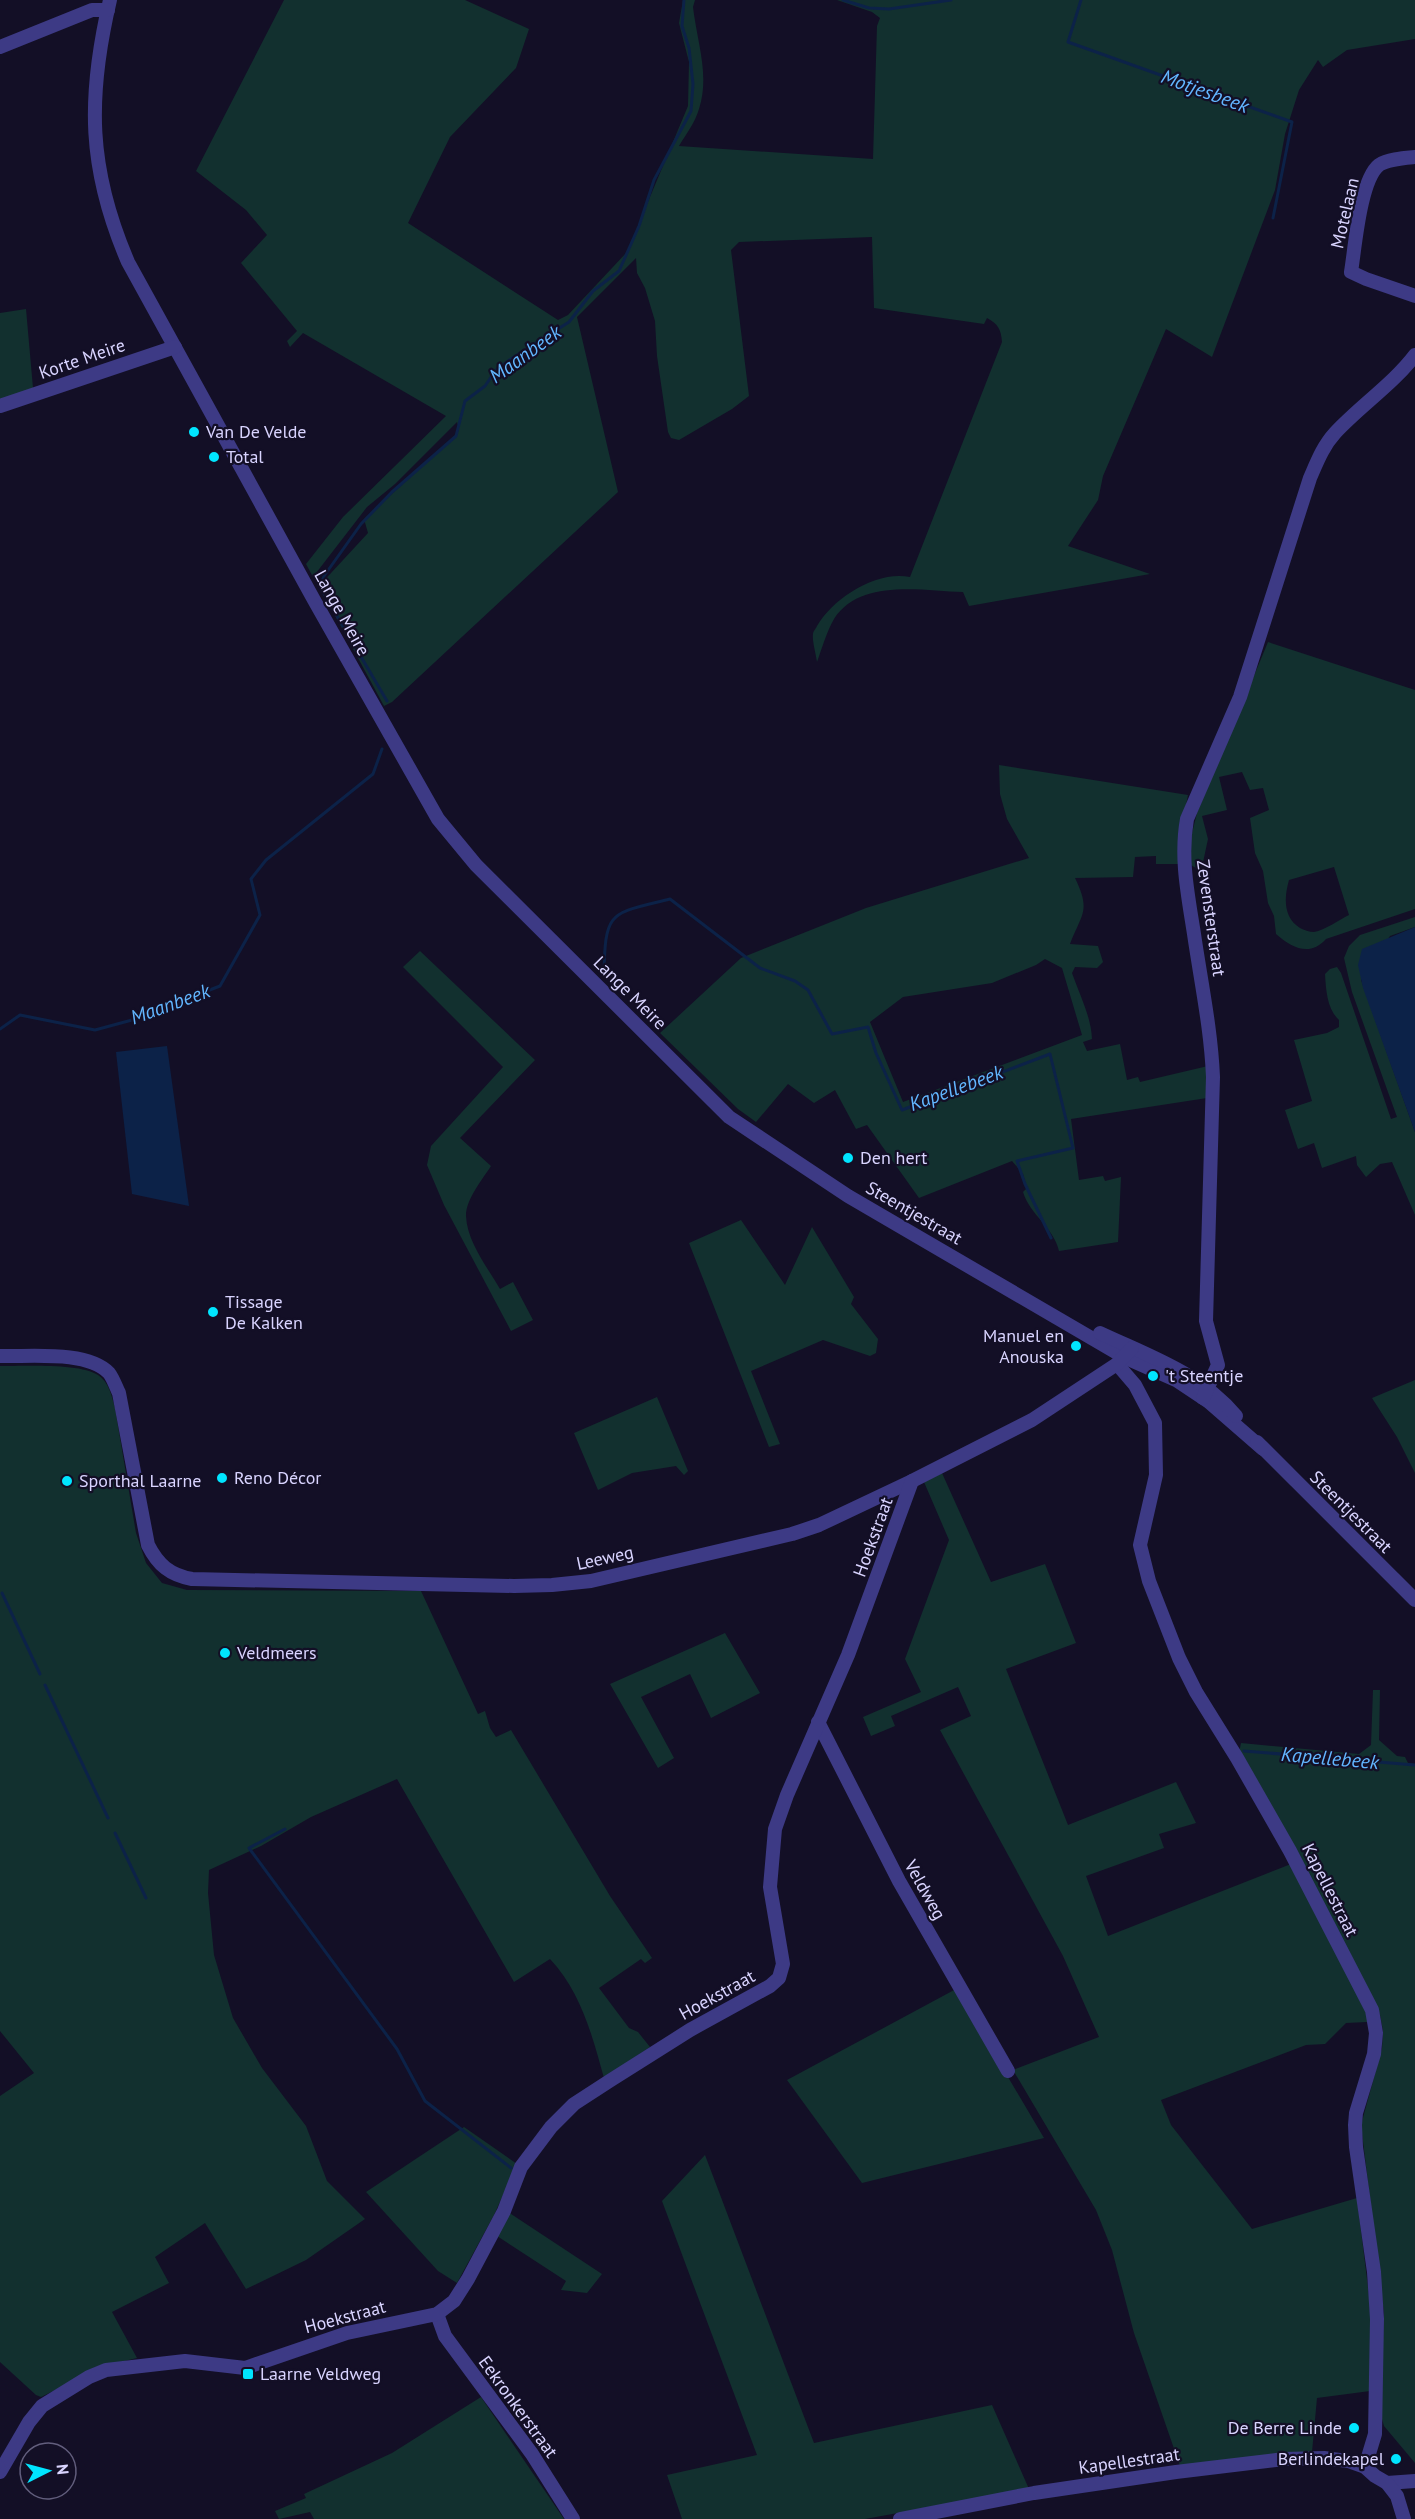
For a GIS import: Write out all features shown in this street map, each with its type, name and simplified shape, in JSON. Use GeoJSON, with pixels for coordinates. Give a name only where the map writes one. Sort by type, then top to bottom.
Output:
{"type":"FeatureCollection","features":[{"type":"Feature","properties":{"kind":"street"},"geometry":{"type":"LineString","coordinates":[[0,47],[109,5]]}},
{"type":"Feature","properties":{"kind":"street","name":"Lange Meire"},"geometry":{"type":"LineString","coordinates":[[109,5],[98,53],[95,141],[98,170],[112,222],[128,262],[314,600],[438,819],[476,865],[729,1117],[758,1137]]}},
{"type":"Feature","properties":{"kind":"street","name":"Motelaan"},"geometry":{"type":"LineString","coordinates":[[1415,157],[1379,165],[1371,176],[1366,189],[1351,272],[1415,296]]}},
{"type":"Feature","properties":{"kind":"street","name":"Korte Meire"},"geometry":{"type":"LineString","coordinates":[[0,406],[175,346]]}},
{"type":"Feature","properties":{"kind":"street","name":"Zevensterstraat"},"geometry":{"type":"LineString","coordinates":[[1206,1393],[1218,1365],[1206,1321],[1214,1077],[1212,1045],[1185,878],[1187,819],[1243,687],[1320,454],[1335,433],[1415,355]]}},
{"type":"Feature","properties":{"kind":"street","name":"Steentjestraat"},"geometry":{"type":"LineString","coordinates":[[758,1137],[848,1196],[1124,1356],[1206,1393],[1415,1600]]}},
{"type":"Feature","properties":{"kind":"street","name":"Leeweg"},"geometry":{"type":"LineString","coordinates":[[0,1356],[72,1358],[92,1362],[110,1373],[119,1394],[148,1545],[155,1559],[165,1569],[178,1576],[192,1579],[514,1586],[591,1581],[792,1534],[819,1525],[912,1481]]}},
{"type":"Feature","properties":{"kind":"street","name":"Hoekstraat"},"geometry":{"type":"LineString","coordinates":[[0,2472],[29,2422],[42,2406],[89,2377],[106,2370],[184,2361],[244,2368],[336,2336],[437,2314],[454,2301],[504,2211],[521,2167],[551,2127],[574,2104],[690,2030],[770,1986],[779,1978],[783,1964],[782,1948],[770,1887],[775,1829],[818,1722],[849,1655],[912,1481],[1032,1420],[1124,1356]]}},
{"type":"Feature","properties":{"kind":"street","name":"Kapellestraat"},"geometry":{"type":"LineString","coordinates":[[1124,1356],[1135,1385],[1155,1423],[1156,1475],[1140,1545],[1149,1581],[1179,1658],[1196,1692],[1290,1851],[1372,2010],[1376,2033],[1374,2054],[1356,2113],[1355,2125],[1356,2147],[1374,2272],[1377,2319],[1375,2434],[1365,2467]]}},
{"type":"Feature","properties":{"kind":"street","name":"Veldweg"},"geometry":{"type":"LineString","coordinates":[[818,1722],[899,1881],[1008,2071]]}},
{"type":"Feature","properties":{"kind":"street","name":"Eekronkerstraat"},"geometry":{"type":"LineString","coordinates":[[437,2314],[445,2336],[532,2454],[573,2519]]}},
{"type":"Feature","properties":{"kind":"street","name":"Kapellestraat"},"geometry":{"type":"LineString","coordinates":[[900,2519],[1034,2493],[1284,2458],[1324,2458],[1348,2461],[1365,2467],[1387,2483]]}},
{"type":"Feature","properties":{"kind":"street"},"geometry":{"type":"LineString","coordinates":[[1387,2483],[1415,2481]]}},
{"type":"Feature","properties":{"kind":"street"},"geometry":{"type":"LineString","coordinates":[[1387,2483],[1396,2496],[1404,2519]]}},
{"type":"Feature","properties":{"kind":"green space"},"geometry":{"type":"Polygon","coordinates":[[[284,0],[465,0],[529,29],[516,68],[450,137],[408,223],[558,320],[568,315],[627,252],[688,106],[689,62],[679,23],[683,0],[695,0],[693,7],[702,58],[703,84],[697,114],[679,146],[873,159],[877,26],[880,18],[872,12],[837,0],[1415,0],[1415,39],[1347,50],[1323,67],[1318,60],[1299,90],[1285,134],[1275,190],[1212,357],[1166,329],[1103,476],[1098,500],[1068,546],[1150,574],[969,606],[963,592],[911,589],[875,592],[859,597],[845,606],[834,619],[817,662],[813,633],[834,606],[857,588],[870,582],[897,576],[910,577],[1002,342],[1000,330],[987,318],[984,324],[874,308],[872,237],[739,242],[731,250],[749,396],[732,409],[679,440],[671,438],[668,432],[657,356],[655,321],[645,288],[637,273],[636,258],[577,317],[618,492],[392,702],[384,706],[319,586],[368,533],[364,519],[454,438],[459,430],[457,422],[395,484],[367,507],[313,577],[306,564],[343,517],[446,416],[303,333],[290,347],[287,341],[297,331],[241,263],[267,235],[246,210],[196,171],[284,0]]]}},
{"type":"Feature","properties":{"kind":"green space"},"geometry":{"type":"Polygon","coordinates":[[[26,309],[33,388],[0,400],[0,313],[26,309]]]}},
{"type":"Feature","properties":{"kind":"green space"},"geometry":{"type":"Polygon","coordinates":[[[1268,642],[1415,690],[1415,909],[1326,939],[1314,948],[1301,948],[1288,943],[1276,934],[1263,871],[1255,853],[1250,818],[1269,810],[1263,788],[1250,790],[1242,772],[1219,777],[1227,810],[1202,816],[1208,839],[1202,867],[1196,868],[1189,864],[1191,837],[1197,813],[1268,642]],[[1334,867],[1289,880],[1286,907],[1290,919],[1300,928],[1310,932],[1318,931],[1349,915],[1334,867]]]}},
{"type":"Feature","properties":{"kind":"green space"},"geometry":{"type":"Polygon","coordinates":[[[999,765],[1188,795],[1179,840],[1180,864],[1156,864],[1156,856],[1135,857],[1133,877],[1075,878],[1084,905],[1070,944],[1098,946],[1103,962],[1097,968],[1075,967],[1072,973],[1091,1031],[1092,1039],[1083,1042],[1087,1051],[1120,1044],[1127,1080],[1138,1077],[1140,1082],[1208,1066],[1207,1098],[1071,1119],[1079,1180],[1103,1176],[1105,1181],[1121,1177],[1118,1242],[1059,1251],[1052,1235],[1026,1200],[1023,1192],[1027,1188],[1023,1174],[1012,1161],[919,1198],[867,1125],[856,1129],[835,1090],[814,1103],[788,1084],[756,1122],[738,1109],[660,1033],[741,958],[866,908],[1029,858],[1007,819],[1000,794],[999,765]],[[1045,959],[992,983],[903,997],[870,1022],[903,1102],[1082,1035],[1062,968],[1045,959]]]}},
{"type":"Feature","properties":{"kind":"green space"},"geometry":{"type":"Polygon","coordinates":[[[1415,917],[1415,927],[1390,936],[1361,980],[1415,1132],[1415,1215],[1392,1162],[1380,1164],[1366,1177],[1357,1165],[1356,1156],[1322,1168],[1314,1143],[1298,1149],[1285,1110],[1312,1101],[1294,1040],[1327,1033],[1339,1027],[1339,1020],[1328,999],[1325,974],[1337,967],[1391,1119],[1397,1117],[1352,992],[1344,958],[1349,946],[1360,935],[1415,917]]]}},
{"type":"Feature","properties":{"kind":"green space"},"geometry":{"type":"Polygon","coordinates":[[[420,951],[535,1060],[460,1138],[491,1166],[469,1203],[466,1216],[470,1235],[500,1289],[513,1282],[533,1320],[511,1331],[444,1205],[427,1165],[431,1146],[503,1067],[403,967],[420,951]]]}},
{"type":"Feature","properties":{"kind":"green space"},"geometry":{"type":"Polygon","coordinates":[[[741,1220],[785,1285],[812,1227],[854,1297],[851,1304],[878,1339],[876,1353],[870,1356],[823,1340],[751,1371],[780,1444],[769,1447],[689,1243],[741,1220]]]}},
{"type":"Feature","properties":{"kind":"green space"},"geometry":{"type":"Polygon","coordinates":[[[0,1366],[51,1366],[79,1369],[98,1375],[105,1382],[115,1408],[136,1533],[146,1563],[162,1583],[187,1590],[421,1591],[478,1714],[485,1711],[490,1728],[496,1737],[511,1730],[610,1896],[652,1958],[645,1963],[641,1959],[599,1988],[629,2028],[638,2032],[650,2047],[604,2078],[578,2000],[561,1972],[550,1959],[514,1982],[397,1779],[311,1817],[261,1846],[209,1870],[208,1893],[214,1955],[233,2018],[262,2068],[306,2126],[327,2181],[365,2219],[306,2260],[246,2289],[205,2223],[155,2257],[169,2283],[112,2312],[137,2358],[104,2366],[41,2397],[0,2362],[0,2096],[34,2073],[0,2031],[0,1366]]]}},
{"type":"Feature","properties":{"kind":"green space"},"geometry":{"type":"Polygon","coordinates":[[[1415,1380],[1415,1473],[1397,1437],[1372,1398],[1415,1380]]]}},
{"type":"Feature","properties":{"kind":"green space"},"geometry":{"type":"Polygon","coordinates":[[[657,1397],[688,1471],[684,1475],[676,1466],[632,1473],[598,1490],[574,1433],[657,1397]]]}},
{"type":"Feature","properties":{"kind":"green space"},"geometry":{"type":"Polygon","coordinates":[[[942,1473],[991,1582],[1045,1564],[1076,1643],[1006,1669],[1068,1825],[1176,1782],[1196,1823],[1159,1834],[1164,1848],[1086,1876],[1108,1936],[1291,1864],[1368,2016],[1367,2022],[1346,2023],[1325,2044],[1306,2045],[1161,2100],[1171,2125],[1252,2229],[1357,2198],[1372,2320],[1370,2391],[1317,2398],[1312,2452],[1180,2466],[1134,2333],[1112,2250],[1096,2210],[1013,2070],[1099,2037],[1063,1956],[940,1730],[971,1716],[958,1687],[891,1716],[895,1726],[871,1736],[863,1717],[921,1692],[905,1659],[949,1540],[924,1482],[942,1473]]]}},
{"type":"Feature","properties":{"kind":"green space"},"geometry":{"type":"Polygon","coordinates":[[[725,1633],[760,1693],[711,1718],[690,1674],[641,1697],[674,1758],[658,1768],[610,1684],[725,1633]]]}},
{"type":"Feature","properties":{"kind":"green space"},"geometry":{"type":"Polygon","coordinates":[[[1373,1690],[1380,1690],[1379,1740],[1397,1756],[1405,1757],[1408,1763],[1415,1764],[1415,2463],[1384,2426],[1380,2412],[1384,2313],[1361,2125],[1382,2048],[1383,2031],[1380,2015],[1239,1753],[1241,1743],[1359,1754],[1371,1745],[1373,1690]]]}},
{"type":"Feature","properties":{"kind":"green space"},"geometry":{"type":"Polygon","coordinates":[[[956,1989],[1044,2138],[862,2183],[787,2080],[956,1989]]]}},
{"type":"Feature","properties":{"kind":"green space"},"geometry":{"type":"Polygon","coordinates":[[[464,2127],[517,2164],[494,2215],[457,2283],[438,2271],[366,2192],[464,2127]]]}},
{"type":"Feature","properties":{"kind":"green space"},"geometry":{"type":"Polygon","coordinates":[[[705,2155],[814,2443],[992,2405],[1029,2489],[865,2519],[682,2519],[667,2475],[757,2455],[662,2201],[705,2155]]]}},
{"type":"Feature","properties":{"kind":"green space"},"geometry":{"type":"Polygon","coordinates":[[[508,2212],[602,2274],[587,2293],[561,2290],[566,2281],[497,2236],[508,2212]]]}},
{"type":"Feature","properties":{"kind":"green space"},"geometry":{"type":"Polygon","coordinates":[[[481,2397],[564,2519],[314,2519],[310,2512],[279,2519],[275,2511],[306,2498],[304,2494],[392,2453],[481,2397]]]}},
{"type":"Feature","properties":{"kind":"water"},"geometry":{"type":"Polygon","coordinates":[[[1415,927],[1415,1132],[1363,988],[1358,965],[1362,949],[1415,927]]]}},
{"type":"Feature","properties":{"kind":"water"},"geometry":{"type":"Polygon","coordinates":[[[167,1046],[189,1206],[132,1194],[116,1052],[167,1046]]]}},
{"type":"Feature","properties":{"kind":"waterway","name":"Maanbeek"},"geometry":{"type":"LineString","coordinates":[[387,701],[320,587],[324,576],[361,524],[392,492],[456,436],[465,401],[485,386],[496,370],[569,322],[593,291],[619,271],[639,226],[654,180],[691,111],[693,84],[689,48],[682,26],[684,0]]}},
{"type":"Feature","properties":{"kind":"waterway","name":"Motjesbeek"},"geometry":{"type":"LineString","coordinates":[[843,0],[869,8],[889,9],[951,0]]}},
{"type":"Feature","properties":{"kind":"waterway","name":"Motjesbeek"},"geometry":{"type":"LineString","coordinates":[[1081,0],[1068,42],[1292,122],[1273,218]]}},
{"type":"Feature","properties":{"kind":"waterway","name":"Maanbeek"},"geometry":{"type":"LineString","coordinates":[[0,1029],[20,1015],[95,1030],[132,1020],[220,986],[260,915],[251,879],[266,860],[373,774],[382,749]]}},
{"type":"Feature","properties":{"kind":"waterway","name":"Kapellebeek"},"geometry":{"type":"LineString","coordinates":[[604,975],[606,937],[615,918],[623,912],[670,899],[760,968],[795,981],[808,990],[832,1034],[868,1027],[876,1053],[902,1110],[1050,1054],[1073,1148],[1017,1161],[1025,1184],[1051,1238]]}},
{"type":"Feature","properties":{"kind":"waterway"},"geometry":{"type":"LineString","coordinates":[[2,1593],[40,1674]]}},
{"type":"Feature","properties":{"kind":"waterway"},"geometry":{"type":"LineString","coordinates":[[45,1685],[108,1818]]}},
{"type":"Feature","properties":{"kind":"waterway","name":"Kapellebeek"},"geometry":{"type":"LineString","coordinates":[[1244,1751],[1415,1765]]}},
{"type":"Feature","properties":{"kind":"waterway"},"geometry":{"type":"LineString","coordinates":[[285,1829],[249,1848],[397,2049],[425,2101],[511,2168]]}},
{"type":"Feature","properties":{"kind":"waterway"},"geometry":{"type":"LineString","coordinates":[[115,1833],[146,1898]]}},
{"type":"Feature","properties":{"kind":"place","name":"Van De Velde"},"geometry":{"type":"Point","coordinates":[194,432]}},
{"type":"Feature","properties":{"kind":"place","name":"Total"},"geometry":{"type":"Point","coordinates":[214,457]}},
{"type":"Feature","properties":{"kind":"place","name":"Den hert"},"geometry":{"type":"Point","coordinates":[848,1158]}},
{"type":"Feature","properties":{"kind":"place","name":"Tissage De Kalken"},"geometry":{"type":"Point","coordinates":[213,1312]}},
{"type":"Feature","properties":{"kind":"place","name":"Manuel en Anouska"},"geometry":{"type":"Point","coordinates":[1076,1346]}},
{"type":"Feature","properties":{"kind":"place","name":"'t Steentje"},"geometry":{"type":"Point","coordinates":[1153,1376]}},
{"type":"Feature","properties":{"kind":"place","name":"Reno Décor"},"geometry":{"type":"Point","coordinates":[222,1478]}},
{"type":"Feature","properties":{"kind":"place","name":"Sporthal Laarne"},"geometry":{"type":"Point","coordinates":[67,1481]}},
{"type":"Feature","properties":{"kind":"place","name":"Veldmeers"},"geometry":{"type":"Point","coordinates":[225,1653]}},
{"type":"Feature","properties":{"kind":"place","name":"Laarne Veldweg"},"geometry":{"type":"Point","coordinates":[248,2374]}},
{"type":"Feature","properties":{"kind":"place","name":"De Berre Linde"},"geometry":{"type":"Point","coordinates":[1354,2428]}},
{"type":"Feature","properties":{"kind":"place","name":"Berlindekapel"},"geometry":{"type":"Point","coordinates":[1396,2459]}}]}
